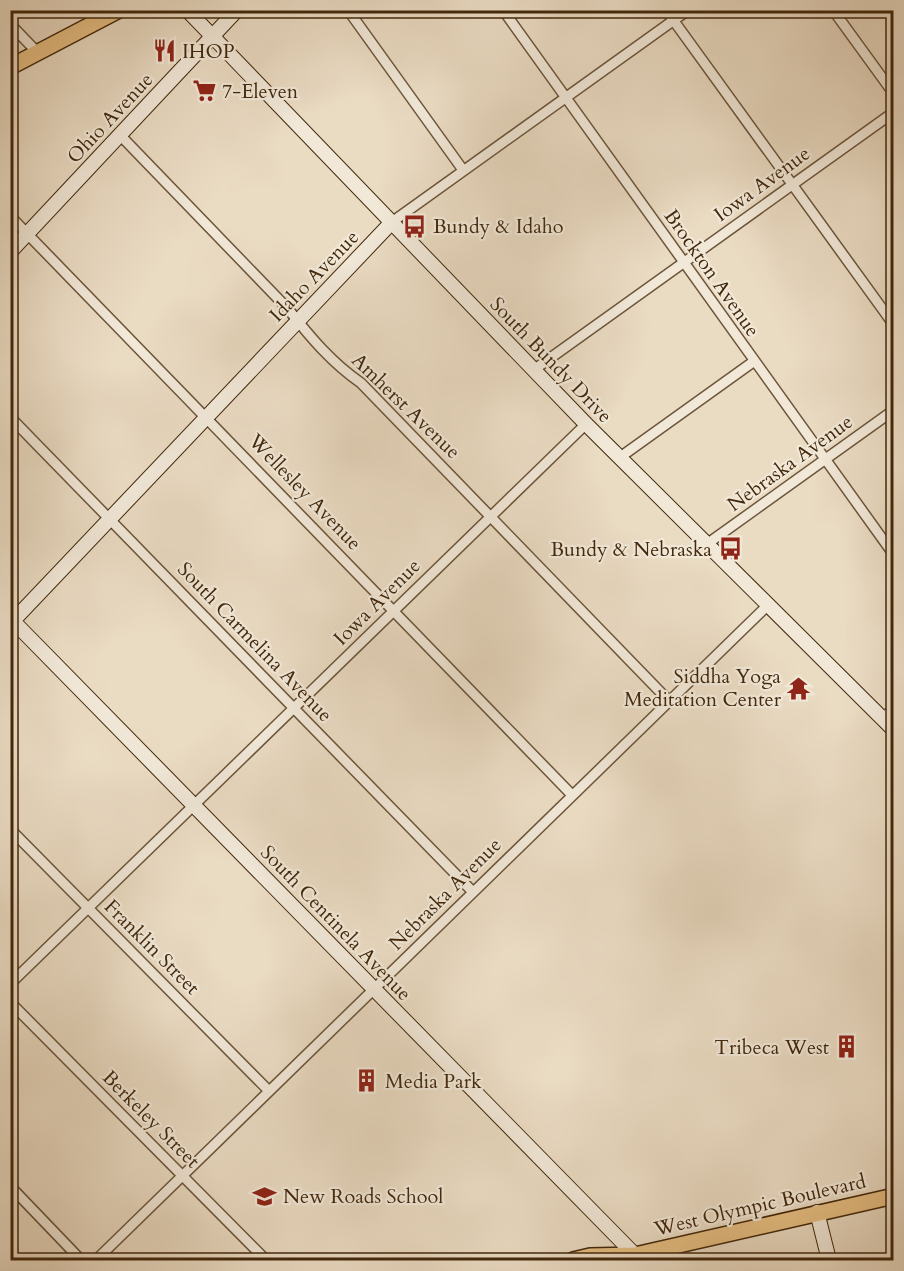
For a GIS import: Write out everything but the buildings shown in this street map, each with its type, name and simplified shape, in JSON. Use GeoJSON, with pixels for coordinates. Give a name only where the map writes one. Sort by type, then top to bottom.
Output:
{"type":"FeatureCollection","features":[{"type":"Feature","properties":{"kind":"main road"},"geometry":{"type":"LineString","coordinates":[[10,67],[118,10]]}},
{"type":"Feature","properties":{"kind":"main road","name":"West Olympic Boulevard"},"geometry":{"type":"LineString","coordinates":[[573,1260],[590,1256],[631,1258],[817,1212],[894,1196]]}},
{"type":"Feature","properties":{"kind":"street","name":"South Bundy Drive"},"geometry":{"type":"LineString","coordinates":[[187,10],[619,458],[894,730]]}},
{"type":"Feature","properties":{"kind":"street","name":"Ohio Avenue"},"geometry":{"type":"LineString","coordinates":[[10,252],[237,10]]}},
{"type":"Feature","properties":{"kind":"street"},"geometry":{"type":"LineString","coordinates":[[348,10],[463,170]]}},
{"type":"Feature","properties":{"kind":"street","name":"Brockton Avenue"},"geometry":{"type":"LineString","coordinates":[[503,10],[753,362],[894,555]]}},
{"type":"Feature","properties":{"kind":"street"},"geometry":{"type":"LineString","coordinates":[[666,10],[894,325]]}},
{"type":"Feature","properties":{"kind":"street","name":"Idaho Avenue"},"geometry":{"type":"LineString","coordinates":[[12,621],[392,222],[688,10]]}},
{"type":"Feature","properties":{"kind":"street"},"geometry":{"type":"LineString","coordinates":[[833,10],[894,94]]}},
{"type":"Feature","properties":{"kind":"street"},"geometry":{"type":"LineString","coordinates":[[10,24],[38,53]]}},
{"type":"Feature","properties":{"kind":"street","name":"Iowa Avenue"},"geometry":{"type":"LineString","coordinates":[[535,369],[894,112]]}},
{"type":"Feature","properties":{"kind":"street","name":"Amherst Avenue"},"geometry":{"type":"LineString","coordinates":[[120,135],[298,321],[305,332],[346,373],[361,383],[669,701]]}},
{"type":"Feature","properties":{"kind":"street","name":"Wellesley Avenue"},"geometry":{"type":"LineString","coordinates":[[10,216],[208,417],[572,795]]}},
{"type":"Feature","properties":{"kind":"street"},"geometry":{"type":"LineString","coordinates":[[619,458],[753,362]]}},
{"type":"Feature","properties":{"kind":"street","name":"Nebraska Avenue"},"geometry":{"type":"LineString","coordinates":[[707,544],[894,410]]}},
{"type":"Feature","properties":{"kind":"street","name":"South Carmelina Avenue"},"geometry":{"type":"LineString","coordinates":[[10,417],[473,892]]}},
{"type":"Feature","properties":{"kind":"street","name":"Iowa Avenue"},"geometry":{"type":"LineString","coordinates":[[10,984],[586,424]]}},
{"type":"Feature","properties":{"kind":"street","name":"Nebraska Avenue"},"geometry":{"type":"LineString","coordinates":[[96,1260],[183,1178],[269,1091],[768,605]]}},
{"type":"Feature","properties":{"kind":"street","name":"South Centinela Avenue"},"geometry":{"type":"LineString","coordinates":[[12,621],[374,990],[631,1258]]}},
{"type":"Feature","properties":{"kind":"street"},"geometry":{"type":"LineString","coordinates":[[882,718],[894,709]]}},
{"type":"Feature","properties":{"kind":"street","name":"Franklin Street"},"geometry":{"type":"LineString","coordinates":[[10,829],[269,1091]]}},
{"type":"Feature","properties":{"kind":"street","name":"Berkeley Street"},"geometry":{"type":"LineString","coordinates":[[10,1002],[266,1260]]}},
{"type":"Feature","properties":{"kind":"street"},"geometry":{"type":"LineString","coordinates":[[10,1186],[81,1260]]}},
{"type":"Feature","properties":{"kind":"street"},"geometry":{"type":"LineString","coordinates":[[817,1212],[829,1260]]}},
{"type":"Feature","properties":{"kind":"place","name":"IHOP"},"geometry":{"type":"Point","coordinates":[164,51]}},
{"type":"Feature","properties":{"kind":"place","name":"7-Eleven"},"geometry":{"type":"Point","coordinates":[204,91]}},
{"type":"Feature","properties":{"kind":"place","name":"Bundy & Idaho"},"geometry":{"type":"Point","coordinates":[415,226]}},
{"type":"Feature","properties":{"kind":"place","name":"Bundy & Nebraska"},"geometry":{"type":"Point","coordinates":[730,549]}},
{"type":"Feature","properties":{"kind":"place","name":"Siddha Yoga Meditation Center"},"geometry":{"type":"Point","coordinates":[799,688]}},
{"type":"Feature","properties":{"kind":"place","name":"Tribeca West"},"geometry":{"type":"Point","coordinates":[847,1047]}},
{"type":"Feature","properties":{"kind":"place","name":"Media Park"},"geometry":{"type":"Point","coordinates":[367,1081]}},
{"type":"Feature","properties":{"kind":"place","name":"New Roads School"},"geometry":{"type":"Point","coordinates":[265,1196]}}]}
